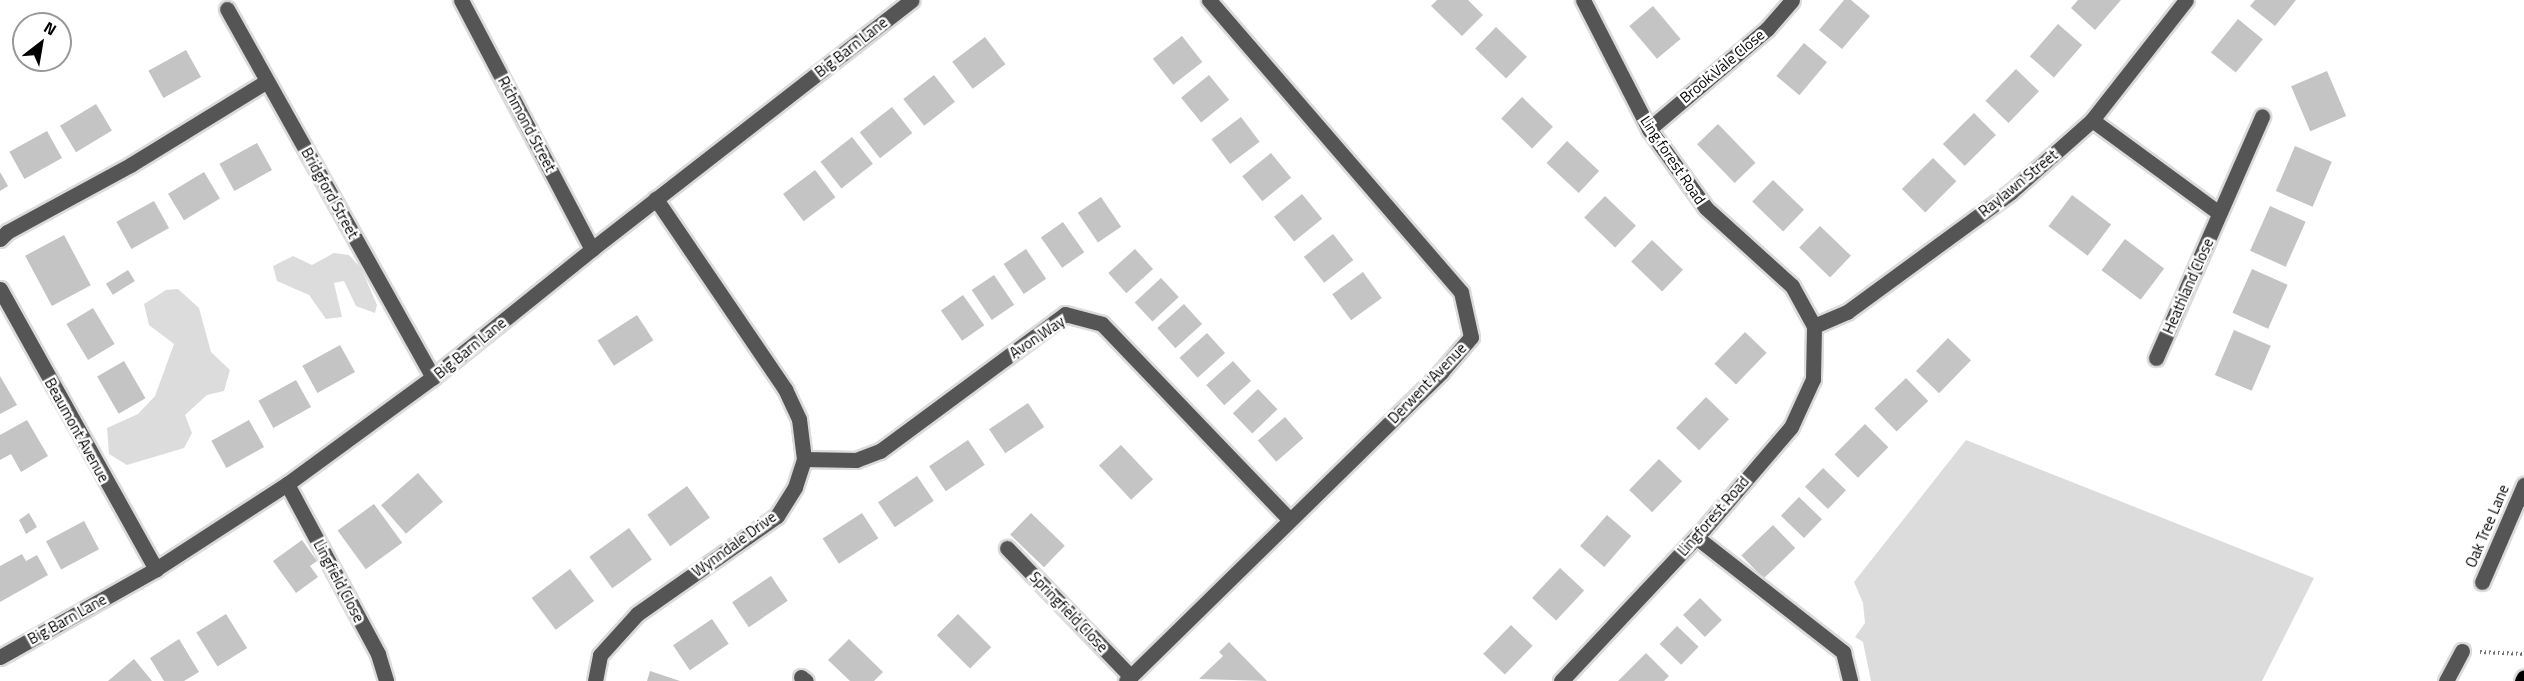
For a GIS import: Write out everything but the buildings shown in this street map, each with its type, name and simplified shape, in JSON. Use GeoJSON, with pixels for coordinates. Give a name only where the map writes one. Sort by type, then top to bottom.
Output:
{"type":"FeatureCollection","features":[{"type":"Feature","properties":{"kind":"street","name":"Richmond Street"},"geometry":{"type":"LineString","coordinates":[[461,0],[592,249]]}},
{"type":"Feature","properties":{"kind":"street","name":"Big Barn Lane"},"geometry":{"type":"LineString","coordinates":[[0,657],[156,569],[287,484],[433,378],[592,249],[912,0]]}},
{"type":"Feature","properties":{"kind":"street","name":"Derwent Avenue"},"geometry":{"type":"LineString","coordinates":[[1128,679],[1441,372],[1471,337],[1461,292],[1209,0]]}},
{"type":"Feature","properties":{"kind":"street","name":"Ling forest Road"},"geometry":{"type":"LineString","coordinates":[[1583,0],[1649,129],[1706,208],[1792,286],[1814,326]]}},
{"type":"Feature","properties":{"kind":"street","name":"Brook Vale Close"},"geometry":{"type":"LineString","coordinates":[[1649,129],[1767,29],[1792,0]]}},
{"type":"Feature","properties":{"kind":"street","name":"Raylawn Street"},"geometry":{"type":"LineString","coordinates":[[1814,326],[1847,312],[2011,192],[2092,120],[2186,0]]}},
{"type":"Feature","properties":{"kind":"street","name":"Bridgford Street"},"geometry":{"type":"LineString","coordinates":[[227,9],[433,378]]}},
{"type":"Feature","properties":{"kind":"street"},"geometry":{"type":"LineString","coordinates":[[0,239],[6,232],[132,164],[267,81]]}},
{"type":"Feature","properties":{"kind":"street","name":"Heathland Close"},"geometry":{"type":"LineString","coordinates":[[2156,358],[2262,116]]}},
{"type":"Feature","properties":{"kind":"street"},"geometry":{"type":"LineString","coordinates":[[2092,120],[2219,213]]}},
{"type":"Feature","properties":{"kind":"street","name":"Wynndale Drive"},"geometry":{"type":"LineString","coordinates":[[595,681],[600,655],[637,614],[777,516],[795,487],[804,459],[799,419],[785,389],[656,199]]}},
{"type":"Feature","properties":{"kind":"street","name":"Beaumont Avenue"},"geometry":{"type":"LineString","coordinates":[[0,289],[156,569]]}},
{"type":"Feature","properties":{"kind":"street","name":"Avon Way"},"geometry":{"type":"LineString","coordinates":[[804,459],[856,460],[880,451],[1065,314],[1102,324],[1289,519]]}},
{"type":"Feature","properties":{"kind":"street","name":"Lingforest Road"},"geometry":{"type":"LineString","coordinates":[[1562,681],[1696,537],[1791,427],[1813,379],[1814,326]]}},
{"type":"Feature","properties":{"kind":"street","name":"Lingfield Close"},"geometry":{"type":"LineString","coordinates":[[287,484],[378,654],[386,681]]}},
{"type":"Feature","properties":{"kind":"street","name":"Oak Tree Lane"},"geometry":{"type":"LineString","coordinates":[[2482,582],[2519,510],[2524,485]]}},
{"type":"Feature","properties":{"kind":"street"},"geometry":{"type":"LineString","coordinates":[[1696,537],[1843,652],[1850,681]]}},
{"type":"Feature","properties":{"kind":"street","name":"Springfield Close"},"geometry":{"type":"LineString","coordinates":[[1007,548],[1128,679]]}},
{"type":"Feature","properties":{"kind":"street"},"geometry":{"type":"LineString","coordinates":[[2446,681],[2462,651]]}},
{"type":"Feature","properties":{"kind":"path"},"geometry":{"type":"LineString","coordinates":[[2462,651],[2524,654]]}},
{"type":"Feature","properties":{"kind":"shaded area"},"geometry":{"type":"Polygon","coordinates":[[[334,253],[349,255],[361,268],[377,305],[375,313],[356,306],[344,281],[334,283],[342,317],[326,319],[309,295],[277,281],[273,266],[293,256],[312,265],[334,253]]]}},
{"type":"Feature","properties":{"kind":"shaded area"},"geometry":{"type":"Polygon","coordinates":[[[178,289],[199,308],[211,352],[230,370],[224,391],[207,395],[185,415],[192,433],[184,448],[127,465],[109,454],[107,428],[138,414],[155,396],[174,344],[149,325],[144,304],[166,290],[178,289]]]}},
{"type":"Feature","properties":{"kind":"shaded area"},"geometry":{"type":"Polygon","coordinates":[[[1966,440],[2314,578],[2262,681],[1871,681],[1863,642],[1855,637],[1865,623],[1863,603],[1854,582],[1966,440]]]}}]}
